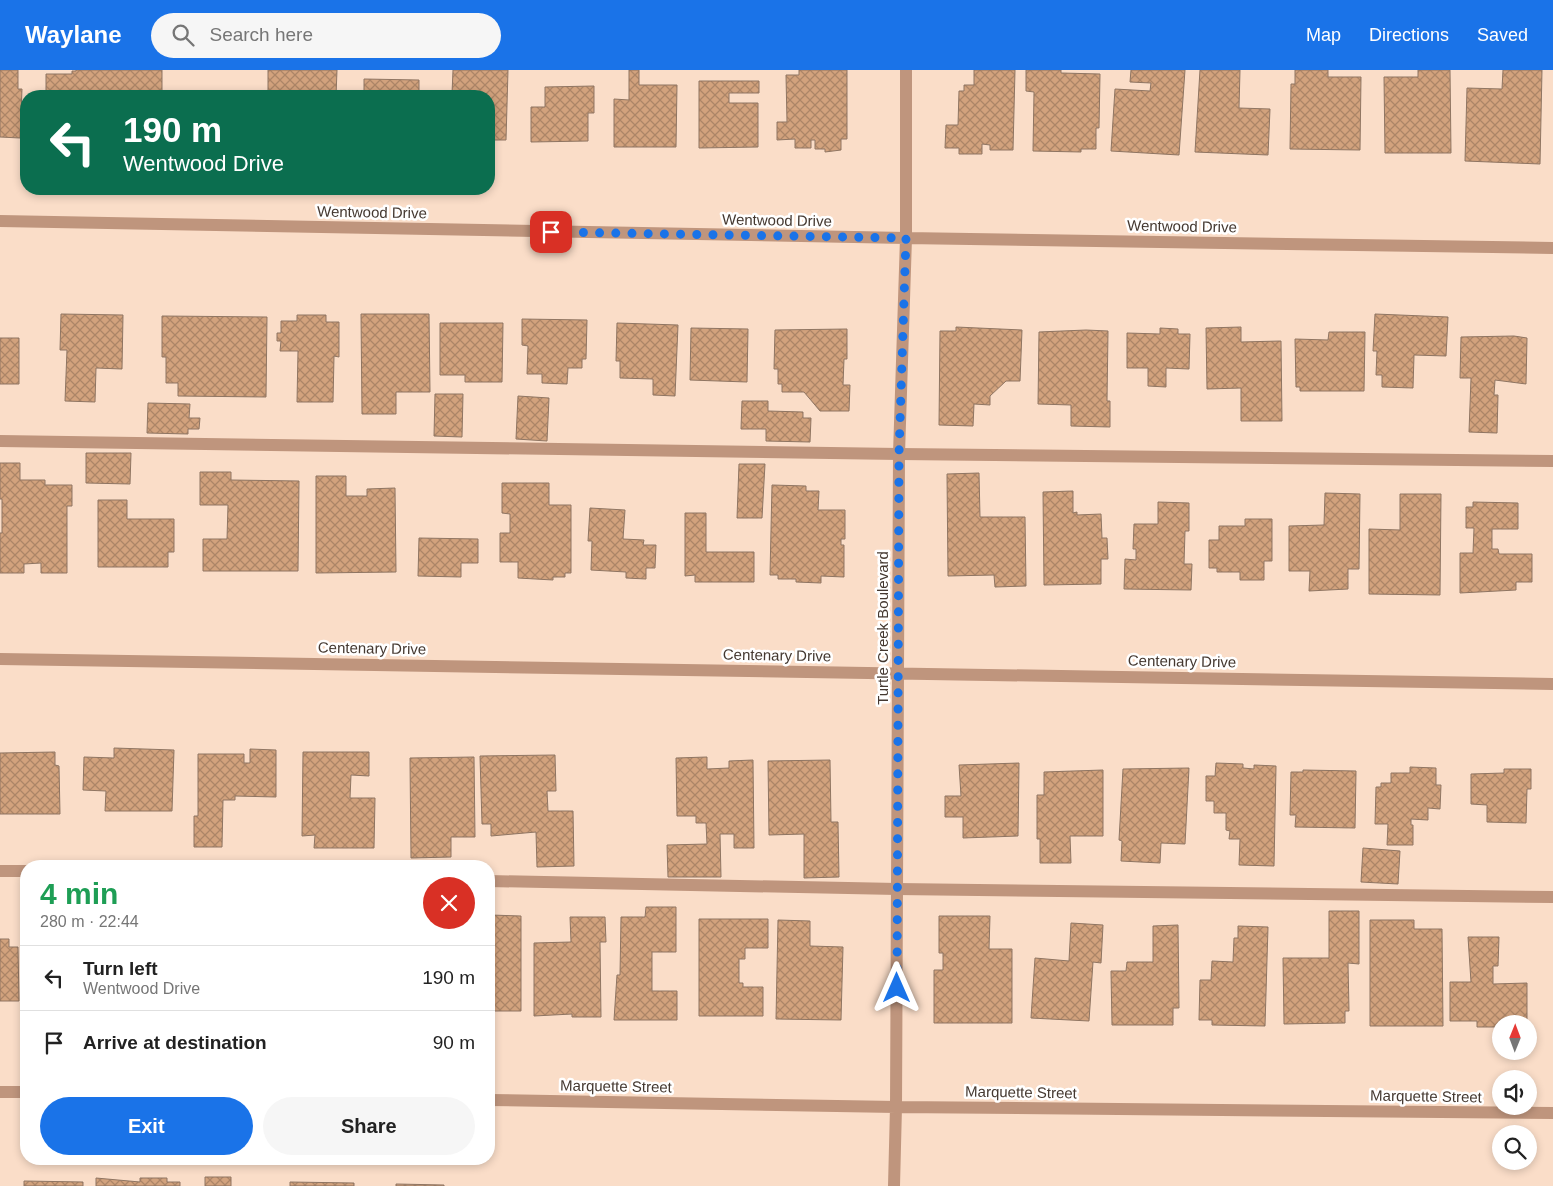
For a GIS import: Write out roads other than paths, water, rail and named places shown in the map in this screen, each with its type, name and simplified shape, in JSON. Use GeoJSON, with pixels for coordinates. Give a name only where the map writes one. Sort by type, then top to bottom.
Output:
{"type":"FeatureCollection","features":[{"type":"Feature","properties":{"kind":"street","name":"Turtle Creek Boulevard"},"geometry":{"type":"LineString","coordinates":[[894,1186],[899,454],[906,238],[906,70]]}},
{"type":"Feature","properties":{"kind":"street","name":"Wentwood Drive"},"geometry":{"type":"LineString","coordinates":[[0,221],[1553,248]]}},
{"type":"Feature","properties":{"kind":"street"},"geometry":{"type":"LineString","coordinates":[[0,441],[1553,461]]}},
{"type":"Feature","properties":{"kind":"street","name":"Centenary Drive"},"geometry":{"type":"LineString","coordinates":[[0,659],[1553,684]]}},
{"type":"Feature","properties":{"kind":"street"},"geometry":{"type":"LineString","coordinates":[[0,871],[20,871]]}},
{"type":"Feature","properties":{"kind":"street"},"geometry":{"type":"LineString","coordinates":[[495,881],[897,889],[1553,896]]}},
{"type":"Feature","properties":{"kind":"street"},"geometry":{"type":"LineString","coordinates":[[0,1092],[20,1092]]}},
{"type":"Feature","properties":{"kind":"street","name":"Marquette Street"},"geometry":{"type":"LineString","coordinates":[[495,1100],[1553,1113]]}}]}
